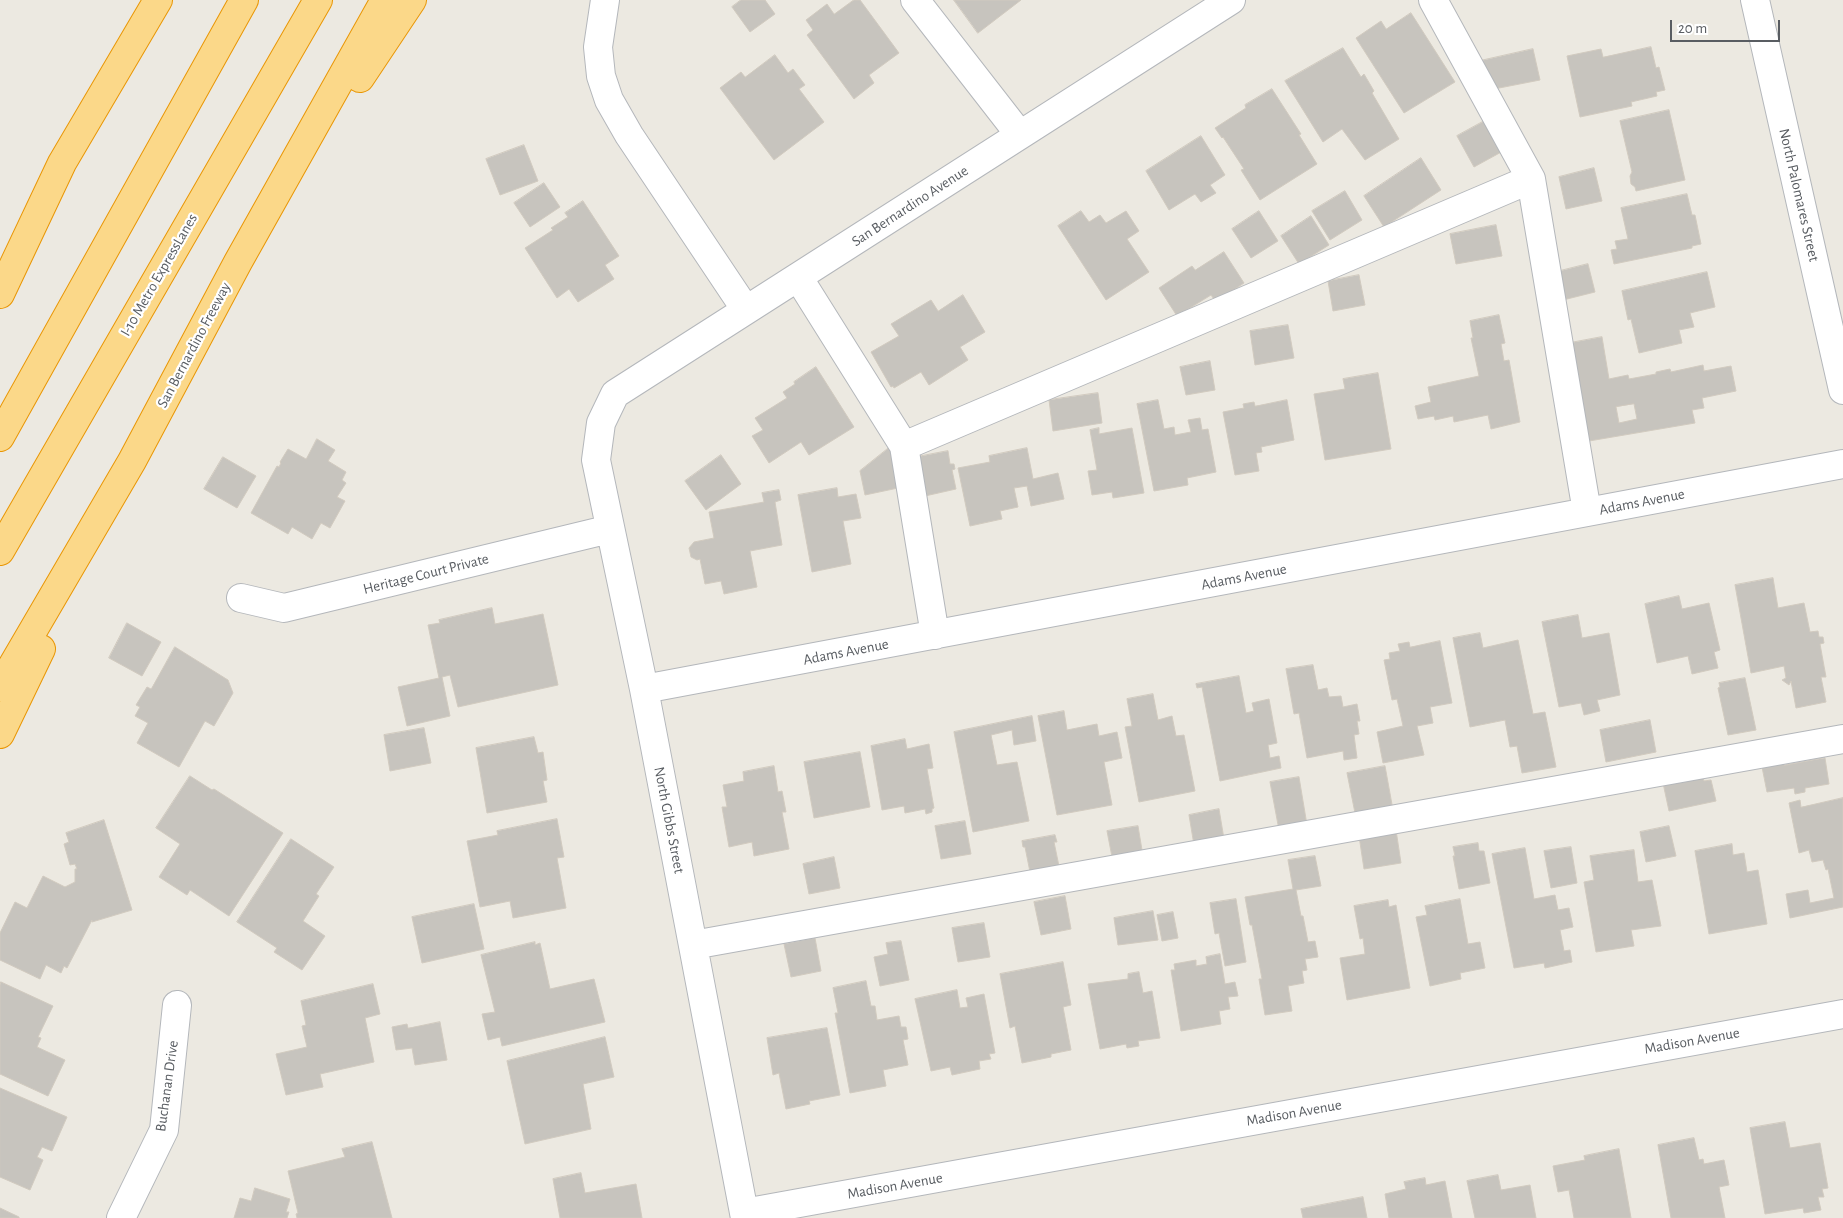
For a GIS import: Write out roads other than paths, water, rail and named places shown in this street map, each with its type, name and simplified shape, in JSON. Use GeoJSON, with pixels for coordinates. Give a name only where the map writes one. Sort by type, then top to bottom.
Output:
{"type":"FeatureCollection","features":[{"type":"Feature","properties":{"kind":"highway"},"geometry":{"type":"LineString","coordinates":[[0,294],[62,163],[147,0]]}},
{"type":"Feature","properties":{"kind":"highway"},"geometry":{"type":"LineString","coordinates":[[62,163],[158,0]]}},
{"type":"Feature","properties":{"kind":"highway"},"geometry":{"type":"LineString","coordinates":[[0,437],[244,0]]}},
{"type":"Feature","properties":{"kind":"highway","name":"I-10 Metro ExpressLanes"},"geometry":{"type":"LineString","coordinates":[[0,551],[318,0]]}},
{"type":"Feature","properties":{"kind":"highway","name":"San Bernardino Freeway"},"geometry":{"type":"LineString","coordinates":[[0,687],[132,461],[238,262],[385,0]]}},
{"type":"Feature","properties":{"kind":"highway"},"geometry":{"type":"LineString","coordinates":[[238,262],[412,0]]}},
{"type":"Feature","properties":{"kind":"highway"},"geometry":{"type":"LineString","coordinates":[[0,734],[132,461]]}},
{"type":"Feature","properties":{"kind":"street"},"geometry":{"type":"LineString","coordinates":[[605,0],[598,47],[601,76],[609,100],[629,135],[746,310]]}},
{"type":"Feature","properties":{"kind":"street"},"geometry":{"type":"LineString","coordinates":[[916,0],[1020,135]]}},
{"type":"Feature","properties":{"kind":"street","name":"San Bernardino Avenue"},"geometry":{"type":"LineString","coordinates":[[601,423],[615,394],[1231,0]]}},
{"type":"Feature","properties":{"kind":"street"},"geometry":{"type":"LineString","coordinates":[[1433,0],[1531,179],[1587,512]]}},
{"type":"Feature","properties":{"kind":"street","name":"North Palomares Street"},"geometry":{"type":"LineString","coordinates":[[1755,0],[1843,390]]}},
{"type":"Feature","properties":{"kind":"street"},"geometry":{"type":"LineString","coordinates":[[904,446],[1531,179]]}},
{"type":"Feature","properties":{"kind":"street"},"geometry":{"type":"LineString","coordinates":[[798,277],[904,446],[935,635]]}},
{"type":"Feature","properties":{"kind":"street","name":"North Gibbs Street"},"geometry":{"type":"LineString","coordinates":[[601,423],[596,460],[644,689],[745,1216]]}},
{"type":"Feature","properties":{"kind":"street","name":"Adams Avenue"},"geometry":{"type":"LineString","coordinates":[[644,689],[1843,464]]}},
{"type":"Feature","properties":{"kind":"street","name":"Heritage Court Private"},"geometry":{"type":"LineString","coordinates":[[241,598],[284,608],[610,529]]}},
{"type":"Feature","properties":{"kind":"street"},"geometry":{"type":"LineString","coordinates":[[693,945],[1843,738]]}},
{"type":"Feature","properties":{"kind":"street","name":"Buchanan Drive"},"geometry":{"type":"LineString","coordinates":[[122,1218],[164,1130],[177,1005]]}},
{"type":"Feature","properties":{"kind":"street","name":"Madison Avenue"},"geometry":{"type":"LineString","coordinates":[[745,1216],[1843,1014]]}}]}
